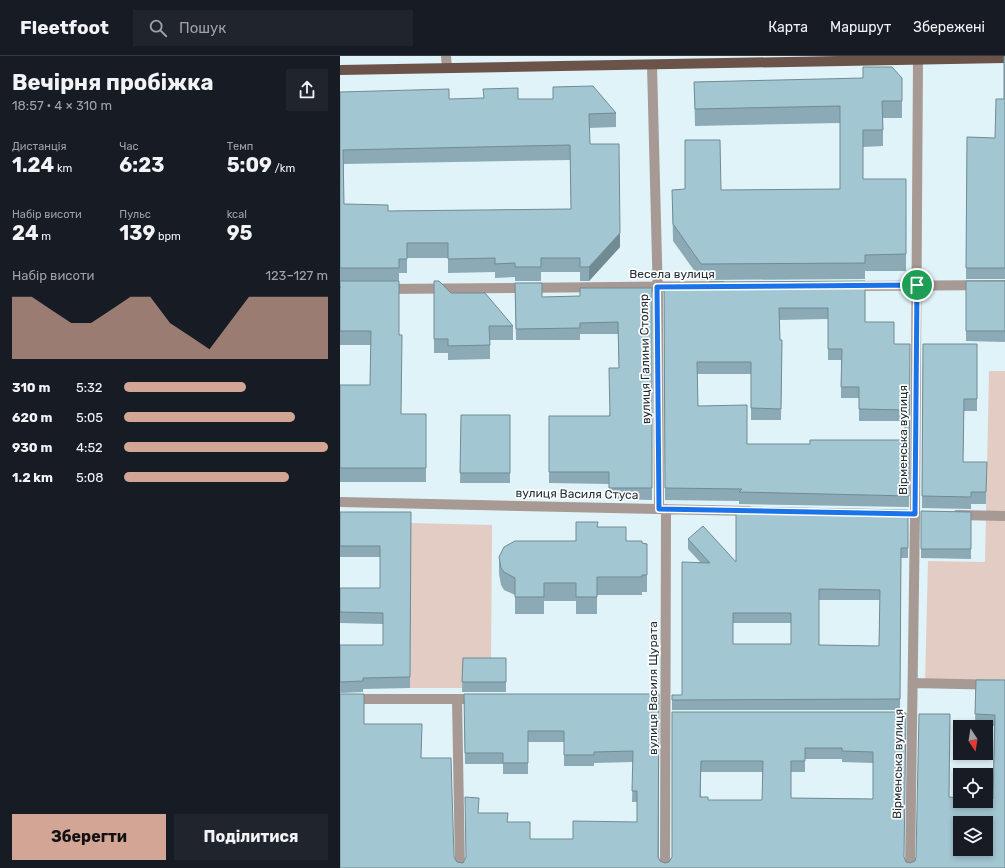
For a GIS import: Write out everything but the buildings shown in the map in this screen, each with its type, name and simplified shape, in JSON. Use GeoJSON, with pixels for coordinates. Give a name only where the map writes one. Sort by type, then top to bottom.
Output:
{"type":"FeatureCollection","features":[{"type":"Feature","properties":{"kind":"main road"},"geometry":{"type":"LineString","coordinates":[[340,70],[1005,58]]}},
{"type":"Feature","properties":{"kind":"street"},"geometry":{"type":"LineString","coordinates":[[446,56],[447,68]]}},
{"type":"Feature","properties":{"kind":"street","name":"Вірменська вулиця"},"geometry":{"type":"LineString","coordinates":[[910,868],[908,716],[913,683],[918,60]]}},
{"type":"Feature","properties":{"kind":"street","name":"вулиця Галини Столяр"},"geometry":{"type":"LineString","coordinates":[[652,65],[663,509]]}},
{"type":"Feature","properties":{"kind":"street"},"geometry":{"type":"LineString","coordinates":[[838,286],[1005,285]]}},
{"type":"Feature","properties":{"kind":"street","name":"Весела вулиця"},"geometry":{"type":"LineString","coordinates":[[378,289],[734,286]]}},
{"type":"Feature","properties":{"kind":"street","name":"вулиця Василя Стуса"},"geometry":{"type":"LineString","coordinates":[[340,502],[761,511]]}},
{"type":"Feature","properties":{"kind":"street","name":"вулиця Василя Щурата"},"geometry":{"type":"LineString","coordinates":[[663,509],[662,698],[666,717],[665,868]]}},
{"type":"Feature","properties":{"kind":"street"},"geometry":{"type":"LineString","coordinates":[[947,515],[1005,516]]}},
{"type":"Feature","properties":{"kind":"street"},"geometry":{"type":"LineString","coordinates":[[913,683],[1005,685]]}},
{"type":"Feature","properties":{"kind":"street"},"geometry":{"type":"LineString","coordinates":[[340,699],[487,699]]}},
{"type":"Feature","properties":{"kind":"street"},"geometry":{"type":"LineString","coordinates":[[457,699],[460,868]]}},
{"type":"Feature","properties":{"kind":"street"},"geometry":{"type":"LineString","coordinates":[[666,717],[677,717]]}},
{"type":"Feature","properties":{"kind":"shaded area"},"geometry":{"type":"Polygon","coordinates":[[[989,371],[1005,371],[1005,685],[925,683],[928,561],[985,562],[989,371]]]}},
{"type":"Feature","properties":{"kind":"shaded area"},"geometry":{"type":"Polygon","coordinates":[[[411,523],[492,525],[491,668],[462,688],[410,688],[411,523]]]}},
{"type":"Feature","properties":{"kind":"route"},"geometry":{"type":"LineString","coordinates":[[917,285],[915,514],[659,509],[657,287],[917,285]]}}]}
